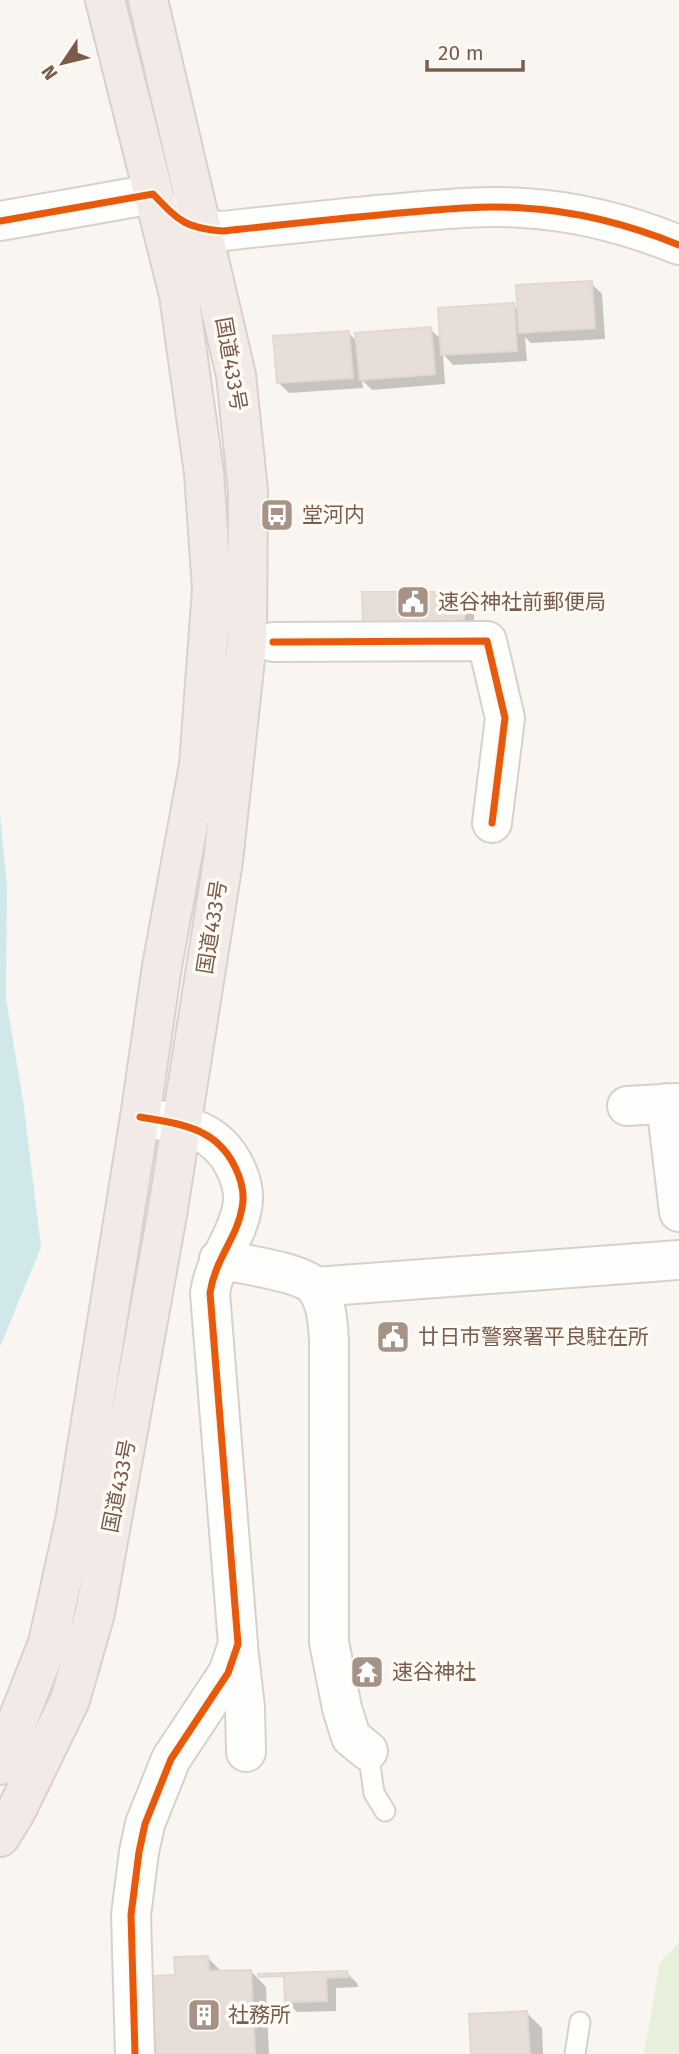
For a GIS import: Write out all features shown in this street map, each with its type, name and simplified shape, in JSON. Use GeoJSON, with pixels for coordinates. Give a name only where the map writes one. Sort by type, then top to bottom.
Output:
{"type":"FeatureCollection","features":[{"type":"Feature","properties":{"kind":"highway","name":"国道433号"},"geometry":{"type":"LineString","coordinates":[[0,1765],[48,1643],[75,1521],[162,966],[199,765],[212,589],[204,473],[181,309],[105,0]]}},
{"type":"Feature","properties":{"kind":"highway","name":"国道433号"},"geometry":{"type":"LineString","coordinates":[[0,1837],[16,1811],[70,1700],[95,1613],[141,1366],[223,861],[247,642],[248,491],[236,375],[148,0]]}},
{"type":"Feature","properties":{"kind":"street"},"geometry":{"type":"LineString","coordinates":[[0,221],[153,194],[177,218],[203,230],[223,231],[434,210],[524,208],[614,223],[679,245]]}},
{"type":"Feature","properties":{"kind":"street"},"geometry":{"type":"LineString","coordinates":[[214,273],[215,253],[226,237],[245,229]]}},
{"type":"Feature","properties":{"kind":"street"},"geometry":{"type":"LineString","coordinates":[[273,642],[487,641],[505,719],[492,823]]}},
{"type":"Feature","properties":{"kind":"street"},"geometry":{"type":"LineString","coordinates":[[627,1106],[672,1103],[679,1212]]}},
{"type":"Feature","properties":{"kind":"street"},"geometry":{"type":"LineString","coordinates":[[140,1117],[181,1124],[208,1134],[229,1153],[241,1179],[243,1207],[212,1280],[210,1307],[245,1708],[246,1752]]}},
{"type":"Feature","properties":{"kind":"street"},"geometry":{"type":"LineString","coordinates":[[219,1259],[302,1277],[315,1287],[323,1301],[328,1341],[329,1642],[342,1708],[351,1737],[368,1751]]}},
{"type":"Feature","properties":{"kind":"street"},"geometry":{"type":"LineString","coordinates":[[315,1287],[679,1260]]}},
{"type":"Feature","properties":{"kind":"street"},"geometry":{"type":"LineString","coordinates":[[135,2054],[131,1915],[145,1824],[171,1759],[228,1673],[238,1644]]}},
{"type":"Feature","properties":{"kind":"lane"},"geometry":{"type":"LineString","coordinates":[[368,1751],[374,1793],[385,1811]]}},
{"type":"Feature","properties":{"kind":"lane"},"geometry":{"type":"LineString","coordinates":[[575,2054],[580,2022]]}},
{"type":"Feature","properties":{"kind":"green space"},"geometry":{"type":"Polygon","coordinates":[[[679,1942],[679,2054],[644,2054],[660,1963],[679,1942]]]}},
{"type":"Feature","properties":{"kind":"water"},"geometry":{"type":"Polygon","coordinates":[[[0,814],[7,887],[6,998],[23,1100],[41,1247],[0,1347],[0,814]]]}},
{"type":"Feature","properties":{"kind":"building"},"geometry":{"type":"Polygon","coordinates":[[[592,281],[595,328],[519,333],[516,285],[592,281]]]}},
{"type":"Feature","properties":{"kind":"building"},"geometry":{"type":"Polygon","coordinates":[[[514,303],[517,351],[441,355],[438,308],[514,303]]]}},
{"type":"Feature","properties":{"kind":"building"},"geometry":{"type":"Polygon","coordinates":[[[431,327],[435,374],[360,380],[355,333],[431,327]]]}},
{"type":"Feature","properties":{"kind":"building"},"geometry":{"type":"Polygon","coordinates":[[[349,331],[353,378],[277,383],[273,336],[349,331]]]}},
{"type":"Feature","properties":{"kind":"building","name":"速谷神社前郵便局"},"geometry":{"type":"Polygon","coordinates":[[[362,592],[464,592],[464,624],[363,623],[362,592]]]}},
{"type":"Feature","properties":{"kind":"building","name":"社務所"},"geometry":{"type":"Polygon","coordinates":[[[208,1956],[209,1971],[251,1970],[255,2054],[156,2054],[153,1976],[175,1975],[174,1957],[208,1956]]]}},
{"type":"Feature","properties":{"kind":"building"},"geometry":{"type":"Polygon","coordinates":[[[347,1971],[348,1977],[326,1978],[327,2001],[285,2002],[284,1976],[259,1977],[258,1974],[347,1971]]]}},
{"type":"Feature","properties":{"kind":"building"},"geometry":{"type":"Polygon","coordinates":[[[527,2011],[530,2054],[471,2054],[469,2014],[527,2011]]]}},
{"type":"Feature","properties":{"kind":"cycle path"},"geometry":{"type":"LineString","coordinates":[[0,221],[153,194],[184,222],[200,228],[223,231],[423,211],[506,207],[583,216],[622,225],[679,245]]}},
{"type":"Feature","properties":{"kind":"cycle path"},"geometry":{"type":"LineString","coordinates":[[273,642],[487,641],[505,718],[492,823]]}},
{"type":"Feature","properties":{"kind":"cycle path"},"geometry":{"type":"LineString","coordinates":[[135,2054],[131,1915],[145,1824],[171,1759],[228,1673],[238,1644],[210,1293],[216,1270],[236,1229],[243,1197],[235,1167],[218,1143],[183,1125],[140,1117]]}},
{"type":"Feature","properties":{"kind":"place","name":"堂河内"},"geometry":{"type":"Point","coordinates":[277,515]}},
{"type":"Feature","properties":{"kind":"place","name":"速谷神社前郵便局"},"geometry":{"type":"Point","coordinates":[413,602]}},
{"type":"Feature","properties":{"kind":"place","name":"廿日市警察署平良駐在所"},"geometry":{"type":"Point","coordinates":[393,1337]}},
{"type":"Feature","properties":{"kind":"place","name":"速谷神社"},"geometry":{"type":"Point","coordinates":[367,1672]}},
{"type":"Feature","properties":{"kind":"place","name":"社務所"},"geometry":{"type":"Point","coordinates":[204,2015]}}]}
